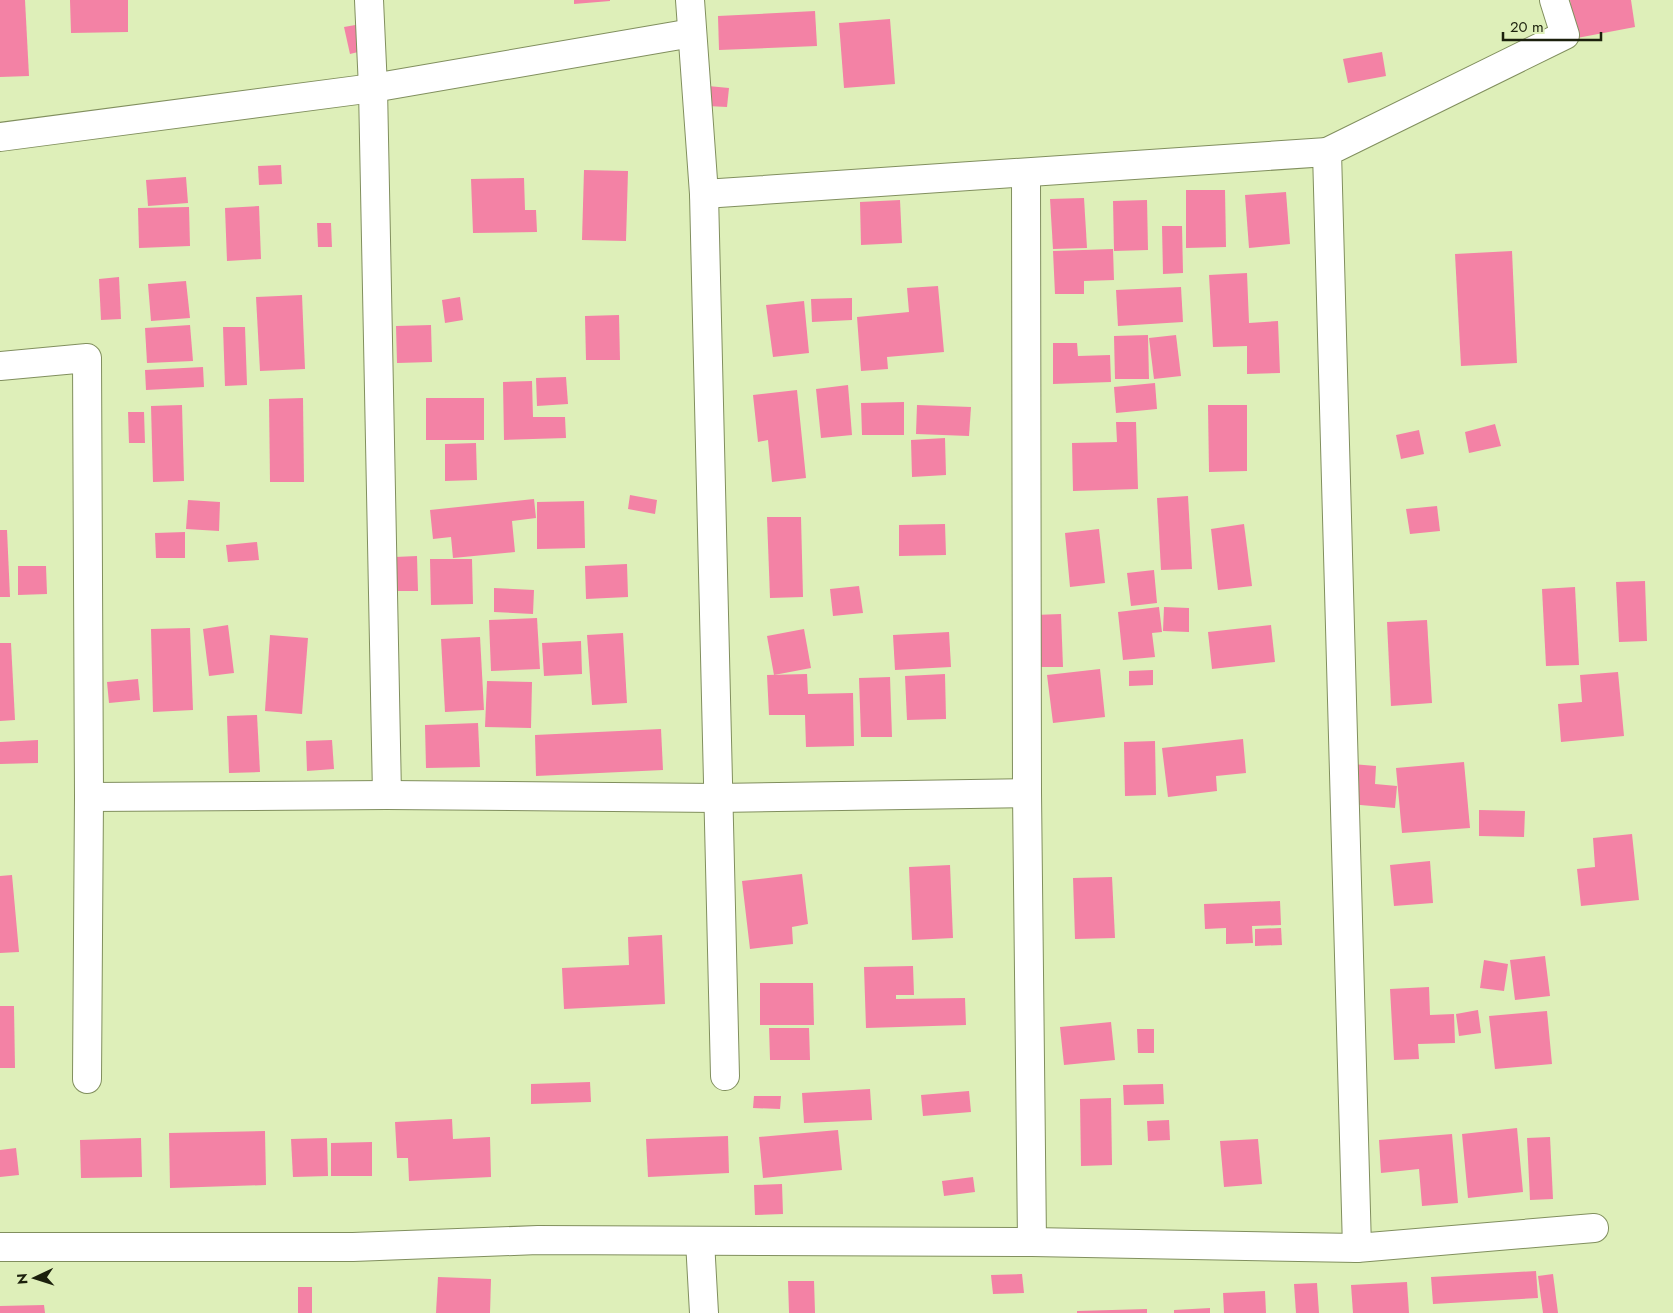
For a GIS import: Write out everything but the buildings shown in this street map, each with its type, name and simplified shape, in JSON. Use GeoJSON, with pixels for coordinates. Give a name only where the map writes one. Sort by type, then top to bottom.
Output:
{"type":"FeatureCollection","features":[{"type":"Feature","properties":{"kind":"street"},"geometry":{"type":"LineString","coordinates":[[369,0],[373,88],[387,796]]}},
{"type":"Feature","properties":{"kind":"street"},"geometry":{"type":"LineString","coordinates":[[690,0],[704,194],[725,1076]]}},
{"type":"Feature","properties":{"kind":"street"},"geometry":{"type":"LineString","coordinates":[[704,194],[1326,152],[1565,35],[1554,0]]}},
{"type":"Feature","properties":{"kind":"street"},"geometry":{"type":"LineString","coordinates":[[0,137],[373,88],[692,33]]}},
{"type":"Feature","properties":{"kind":"street"},"geometry":{"type":"LineString","coordinates":[[1326,152],[1357,1248]]}},
{"type":"Feature","properties":{"kind":"street"},"geometry":{"type":"LineString","coordinates":[[1026,173],[1027,793],[1032,1242]]}},
{"type":"Feature","properties":{"kind":"street"},"geometry":{"type":"LineString","coordinates":[[0,366],[87,358],[88,1079]]}},
{"type":"Feature","properties":{"kind":"street"},"geometry":{"type":"LineString","coordinates":[[89,797],[717,798],[1027,793]]}},
{"type":"Feature","properties":{"kind":"street"},"geometry":{"type":"LineString","coordinates":[[0,1247],[344,1247],[538,1240],[1032,1242],[1357,1248],[1594,1228]]}},
{"type":"Feature","properties":{"kind":"street"},"geometry":{"type":"LineString","coordinates":[[700,1241],[704,1313]]}}]}
